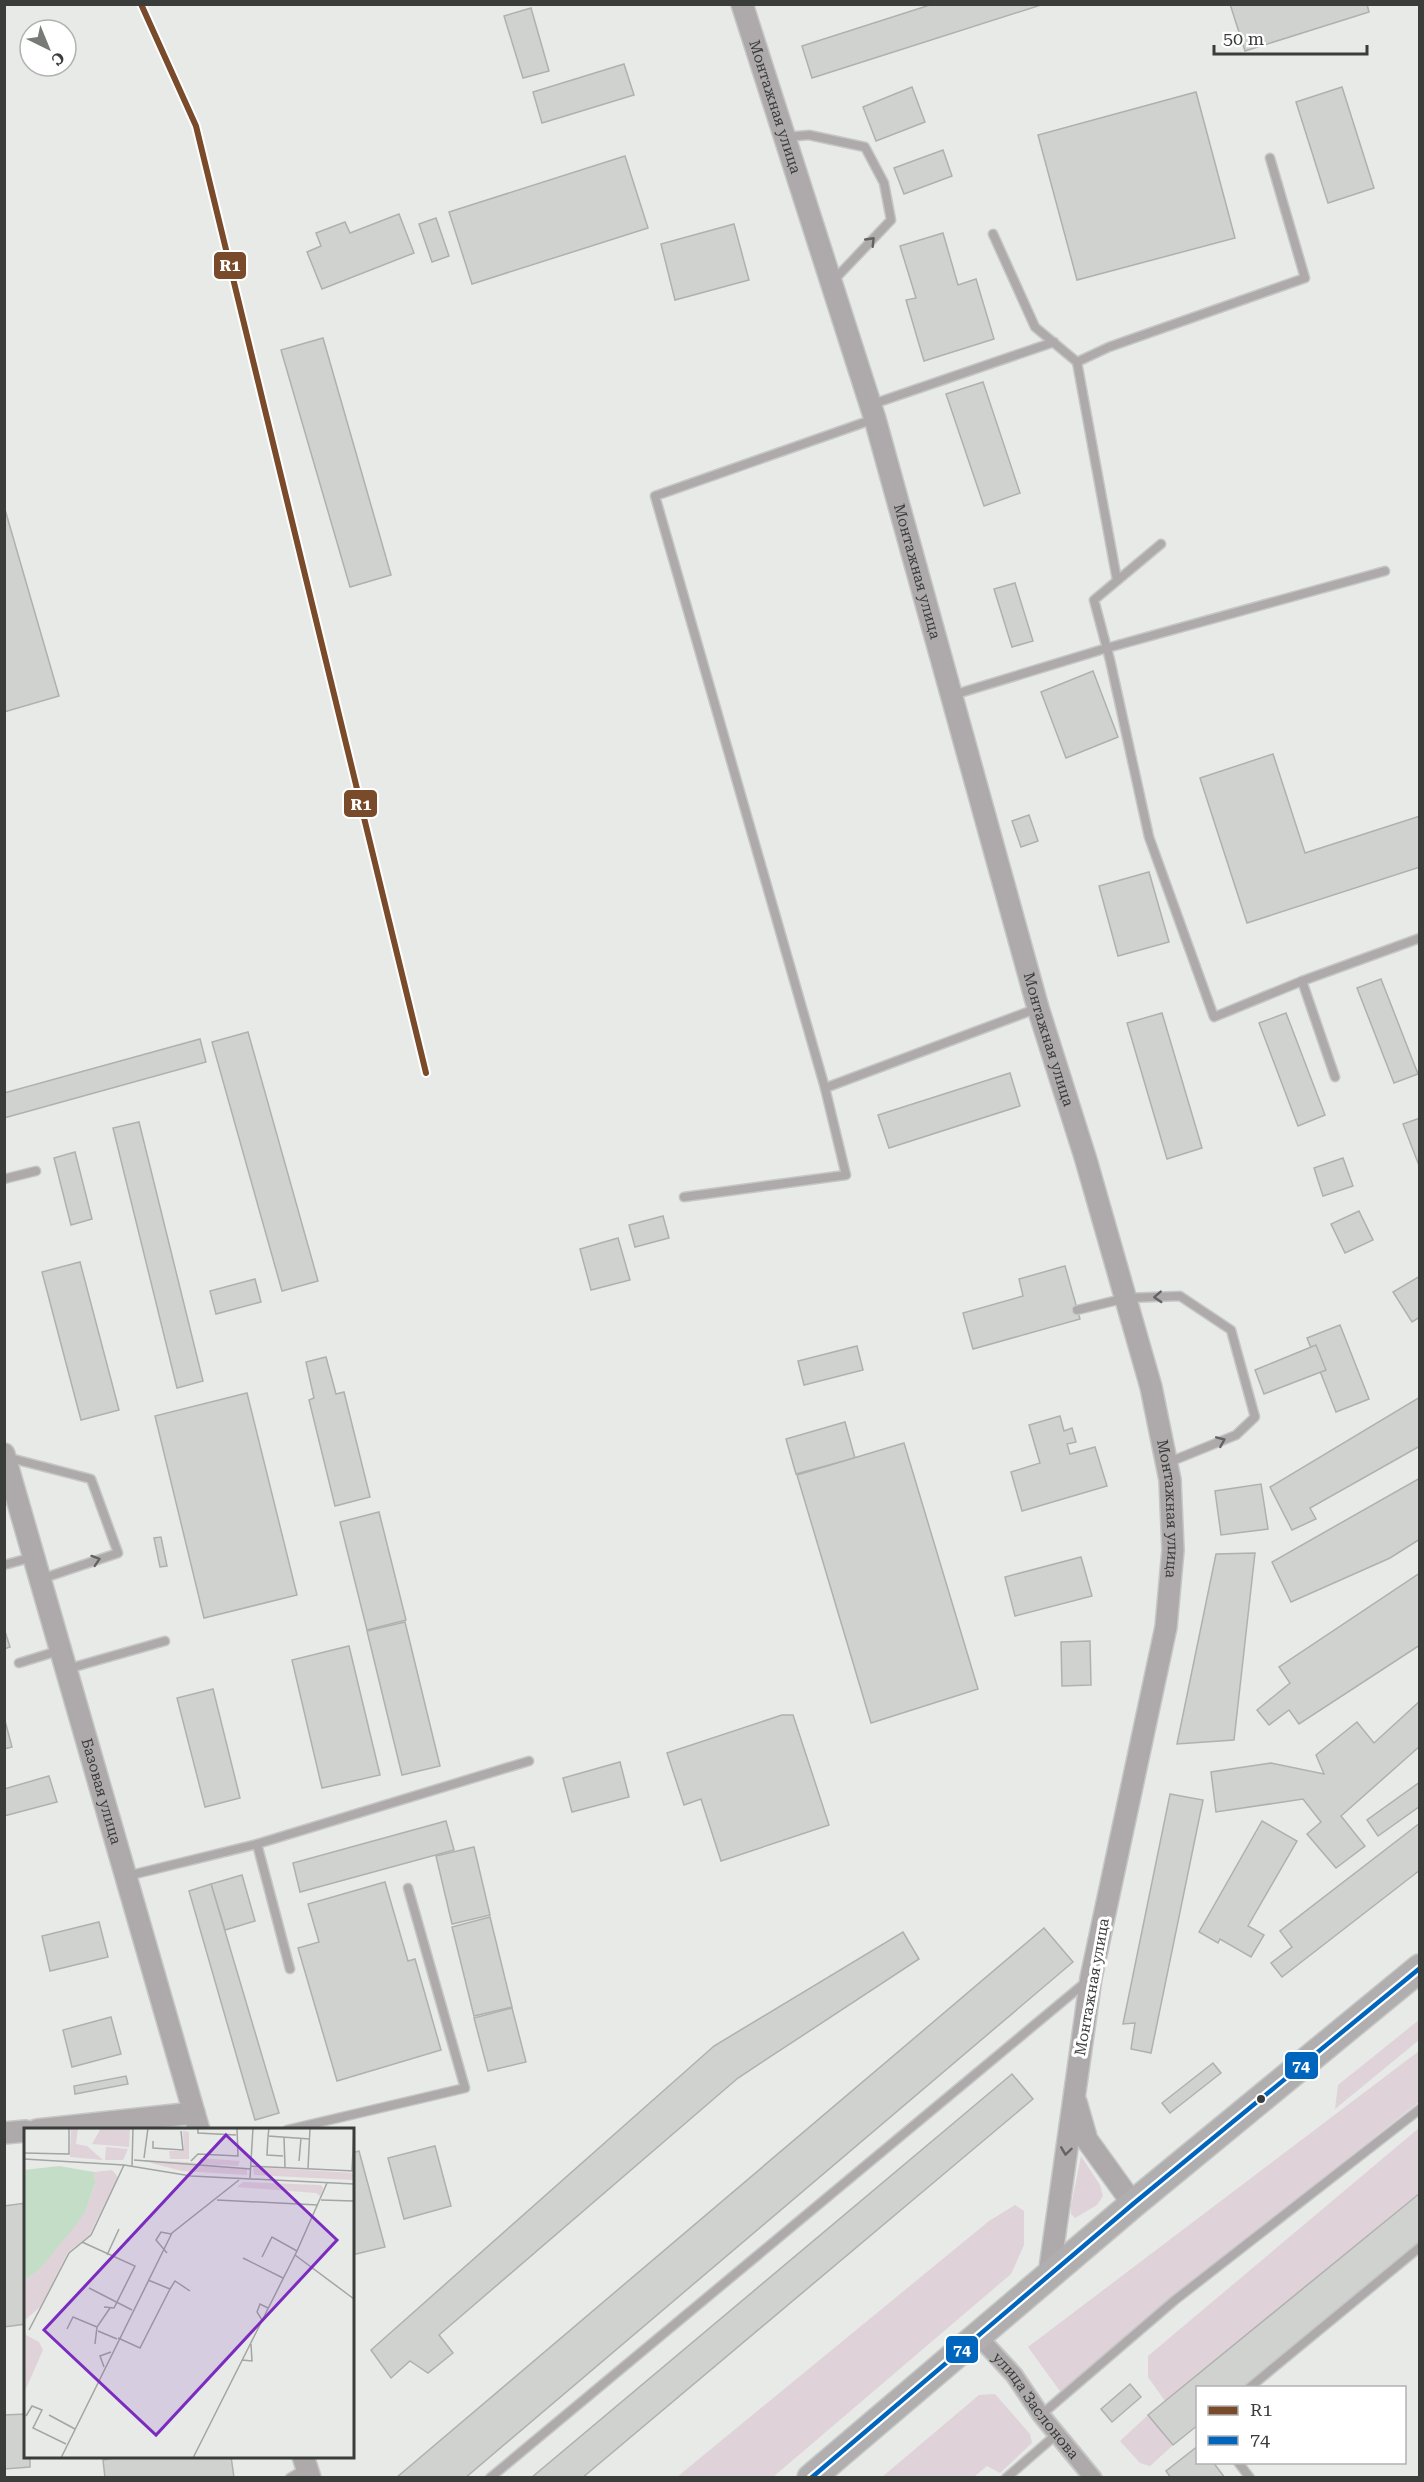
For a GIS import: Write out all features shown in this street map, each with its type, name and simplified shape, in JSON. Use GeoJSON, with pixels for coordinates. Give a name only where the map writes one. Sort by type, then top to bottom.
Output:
{"type":"FeatureCollection","features":[{"type":"Feature","properties":{"kind":"main road"},"geometry":{"type":"LineString","coordinates":[[811,2478],[1133,2204],[1419,1968]]}},
{"type":"Feature","properties":{"kind":"street","name":"Монтажная улица"},"geometry":{"type":"LineString","coordinates":[[742,4],[873,412],[1038,1008],[1086,1160],[1151,1387],[1170,1480],[1173,1550],[1166,1628],[1091,1978],[1049,2275]]}},
{"type":"Feature","properties":{"kind":"street","name":"Базовая улица"},"geometry":{"type":"LineString","coordinates":[[5,1455],[196,2121]]}},
{"type":"Feature","properties":{"kind":"street","name":"Монтажная улица"},"geometry":{"type":"LineString","coordinates":[[1074,2093],[1087,2140],[1133,2204]]}},
{"type":"Feature","properties":{"kind":"street"},"geometry":{"type":"LineString","coordinates":[[72,2128],[196,2121]]}},
{"type":"Feature","properties":{"kind":"street"},"geometry":{"type":"LineString","coordinates":[[4,2133],[24,2131]]}},
{"type":"Feature","properties":{"kind":"street","name":"улица Заслонова"},"geometry":{"type":"LineString","coordinates":[[977,2335],[1014,2375],[1041,2415],[1093,2478]]}},
{"type":"Feature","properties":{"kind":"lane"},"geometry":{"type":"LineString","coordinates":[[784,138],[809,135],[865,147],[884,183],[891,220],[830,283]]}},
{"type":"Feature","properties":{"kind":"lane"},"geometry":{"type":"LineString","coordinates":[[1077,362],[1109,347],[1305,278],[1270,158]]}},
{"type":"Feature","properties":{"kind":"lane"},"geometry":{"type":"LineString","coordinates":[[993,234],[1035,327],[1077,362],[1117,580]]}},
{"type":"Feature","properties":{"kind":"lane"},"geometry":{"type":"LineString","coordinates":[[684,1197],[846,1175],[825,1088],[655,496],[1054,342]]}},
{"type":"Feature","properties":{"kind":"lane"},"geometry":{"type":"LineString","coordinates":[[1161,544],[1094,600],[1107,648],[1149,837],[1214,1017],[1302,981],[1419,938]]}},
{"type":"Feature","properties":{"kind":"lane"},"geometry":{"type":"LineString","coordinates":[[951,696],[1107,648],[1385,571]]}},
{"type":"Feature","properties":{"kind":"lane"},"geometry":{"type":"LineString","coordinates":[[1302,981],[1335,1077]]}},
{"type":"Feature","properties":{"kind":"lane"},"geometry":{"type":"LineString","coordinates":[[825,1088],[1038,1008]]}},
{"type":"Feature","properties":{"kind":"lane"},"geometry":{"type":"LineString","coordinates":[[4,1179],[36,1171]]}},
{"type":"Feature","properties":{"kind":"lane"},"geometry":{"type":"LineString","coordinates":[[1077,1310],[1126,1298],[1180,1296],[1231,1330],[1255,1417],[1236,1435],[1167,1464]]}},
{"type":"Feature","properties":{"kind":"lane"},"geometry":{"type":"LineString","coordinates":[[5,1455],[91,1479],[118,1553],[41,1579]]}},
{"type":"Feature","properties":{"kind":"lane"},"geometry":{"type":"LineString","coordinates":[[4,1565],[34,1557]]}},
{"type":"Feature","properties":{"kind":"lane"},"geometry":{"type":"LineString","coordinates":[[19,1663],[64,1660],[165,1641]]}},
{"type":"Feature","properties":{"kind":"lane"},"geometry":{"type":"LineString","coordinates":[[127,1876],[257,1844],[529,1761]]}},
{"type":"Feature","properties":{"kind":"lane"},"geometry":{"type":"LineString","coordinates":[[257,1844],[290,1969]]}},
{"type":"Feature","properties":{"kind":"lane"},"geometry":{"type":"LineString","coordinates":[[295,2128],[465,2088],[408,1888]]}},
{"type":"Feature","properties":{"kind":"lane"},"geometry":{"type":"LineString","coordinates":[[490,2478],[1091,1978]]}},
{"type":"Feature","properties":{"kind":"lane"},"geometry":{"type":"LineString","coordinates":[[1041,2415],[1176,2300],[1419,2109]]}},
{"type":"Feature","properties":{"kind":"lane"},"geometry":{"type":"LineString","coordinates":[[1252,2386],[1419,2247]]}},
{"type":"Feature","properties":{"kind":"lane"},"geometry":{"type":"LineString","coordinates":[[1006,2478],[1057,2434]]}},
{"type":"Feature","properties":{"kind":"lane"},"geometry":{"type":"LineString","coordinates":[[1239,2464],[1250,2478]]}},
{"type":"Feature","properties":{"kind":"shaded area"},"geometry":{"type":"Polygon","coordinates":[[[1419,2020],[1419,2040],[1335,2109],[1338,2085],[1419,2020]]]}},
{"type":"Feature","properties":{"kind":"shaded area"},"geometry":{"type":"Polygon","coordinates":[[[1419,2051],[1419,2102],[1177,2294],[1062,2394],[1028,2347],[1419,2051]]]}},
{"type":"Feature","properties":{"kind":"shaded area"},"geometry":{"type":"Polygon","coordinates":[[[1419,2128],[1419,2193],[1165,2401],[1148,2377],[1148,2356],[1419,2128]]]}},
{"type":"Feature","properties":{"kind":"shaded area"},"geometry":{"type":"Polygon","coordinates":[[[1081,2156],[1100,2185],[1103,2196],[1097,2205],[1075,2218],[1071,2214],[1071,2206],[1081,2156]]]}},
{"type":"Feature","properties":{"kind":"shaded area"},"geometry":{"type":"Polygon","coordinates":[[[1015,2205],[1024,2211],[1024,2245],[1011,2274],[773,2477],[677,2477],[989,2221],[1015,2205]]]}},
{"type":"Feature","properties":{"kind":"shaded area"},"geometry":{"type":"Polygon","coordinates":[[[995,2394],[1030,2434],[1032,2443],[1000,2473],[987,2466],[974,2477],[882,2477],[979,2395],[995,2394]]]}},
{"type":"Feature","properties":{"kind":"shaded area"},"geometry":{"type":"Polygon","coordinates":[[[1148,2415],[1173,2445],[1150,2466],[1140,2463],[1120,2441],[1148,2415]]]}},
{"type":"Feature","properties":{"kind":"building"},"geometry":{"type":"Polygon","coordinates":[[[933,4],[1044,4],[812,78],[802,46],[933,4]]]}},
{"type":"Feature","properties":{"kind":"building"},"geometry":{"type":"Polygon","coordinates":[[[1230,4],[1367,4],[1369,12],[1245,51],[1230,4]]]}},
{"type":"Feature","properties":{"kind":"building"},"geometry":{"type":"Polygon","coordinates":[[[531,8],[549,71],[523,78],[504,16],[531,8]]]}},
{"type":"Feature","properties":{"kind":"building"},"geometry":{"type":"Polygon","coordinates":[[[624,64],[634,95],[542,123],[533,92],[624,64]]]}},
{"type":"Feature","properties":{"kind":"building"},"geometry":{"type":"Polygon","coordinates":[[[912,87],[925,122],[876,141],[863,107],[912,87]]]}},
{"type":"Feature","properties":{"kind":"building"},"geometry":{"type":"Polygon","coordinates":[[[1342,87],[1374,188],[1328,203],[1296,102],[1342,87]]]}},
{"type":"Feature","properties":{"kind":"building"},"geometry":{"type":"Polygon","coordinates":[[[1196,92],[1235,238],[1077,280],[1038,135],[1196,92]]]}},
{"type":"Feature","properties":{"kind":"building"},"geometry":{"type":"Polygon","coordinates":[[[943,150],[952,176],[904,194],[894,168],[943,150]]]}},
{"type":"Feature","properties":{"kind":"building"},"geometry":{"type":"Polygon","coordinates":[[[625,156],[648,228],[472,284],[449,212],[625,156]]]}},
{"type":"Feature","properties":{"kind":"building"},"geometry":{"type":"Polygon","coordinates":[[[399,214],[414,253],[322,289],[307,252],[321,246],[316,233],[345,222],[350,233],[399,214]]]}},
{"type":"Feature","properties":{"kind":"building"},"geometry":{"type":"Polygon","coordinates":[[[436,218],[449,256],[432,262],[419,224],[436,218]]]}},
{"type":"Feature","properties":{"kind":"building"},"geometry":{"type":"Polygon","coordinates":[[[734,224],[749,280],[675,300],[661,244],[734,224]]]}},
{"type":"Feature","properties":{"kind":"building"},"geometry":{"type":"Polygon","coordinates":[[[943,233],[958,285],[976,279],[994,339],[924,361],[906,300],[916,298],[900,246],[943,233]]]}},
{"type":"Feature","properties":{"kind":"building"},"geometry":{"type":"Polygon","coordinates":[[[323,338],[391,575],[350,587],[281,350],[323,338]]]}},
{"type":"Feature","properties":{"kind":"building"},"geometry":{"type":"Polygon","coordinates":[[[983,382],[1020,493],[984,506],[946,394],[983,382]]]}},
{"type":"Feature","properties":{"kind":"building"},"geometry":{"type":"Polygon","coordinates":[[[4,506],[59,696],[4,712],[4,506]]]}},
{"type":"Feature","properties":{"kind":"building"},"geometry":{"type":"Polygon","coordinates":[[[1015,583],[1033,641],[1012,647],[994,589],[1015,583]]]}},
{"type":"Feature","properties":{"kind":"building"},"geometry":{"type":"Polygon","coordinates":[[[1093,671],[1118,737],[1066,758],[1041,692],[1093,671]]]}},
{"type":"Feature","properties":{"kind":"building"},"geometry":{"type":"Polygon","coordinates":[[[1273,754],[1305,853],[1420,816],[1420,867],[1247,923],[1200,778],[1273,754]]]}},
{"type":"Feature","properties":{"kind":"building"},"geometry":{"type":"Polygon","coordinates":[[[1029,815],[1038,841],[1021,847],[1012,821],[1029,815]]]}},
{"type":"Feature","properties":{"kind":"building"},"geometry":{"type":"Polygon","coordinates":[[[1149,872],[1169,942],[1118,956],[1099,886],[1149,872]]]}},
{"type":"Feature","properties":{"kind":"building"},"geometry":{"type":"Polygon","coordinates":[[[1381,979],[1418,1074],[1394,1083],[1357,988],[1381,979]]]}},
{"type":"Feature","properties":{"kind":"building"},"geometry":{"type":"Polygon","coordinates":[[[1162,1013],[1202,1148],[1167,1159],[1127,1023],[1162,1013]]]}},
{"type":"Feature","properties":{"kind":"building"},"geometry":{"type":"Polygon","coordinates":[[[1286,1013],[1325,1115],[1298,1126],[1259,1023],[1286,1013]]]}},
{"type":"Feature","properties":{"kind":"building"},"geometry":{"type":"Polygon","coordinates":[[[248,1032],[318,1281],[282,1291],[212,1042],[248,1032]]]}},
{"type":"Feature","properties":{"kind":"building"},"geometry":{"type":"Polygon","coordinates":[[[200,1039],[206,1062],[4,1118],[4,1093],[200,1039]]]}},
{"type":"Feature","properties":{"kind":"building"},"geometry":{"type":"Polygon","coordinates":[[[1010,1073],[1020,1106],[889,1148],[878,1115],[1010,1073]]]}},
{"type":"Feature","properties":{"kind":"building"},"geometry":{"type":"Polygon","coordinates":[[[1420,1118],[1420,1168],[1403,1124],[1420,1118]]]}},
{"type":"Feature","properties":{"kind":"building"},"geometry":{"type":"Polygon","coordinates":[[[139,1122],[203,1381],[177,1388],[113,1128],[139,1122]]]}},
{"type":"Feature","properties":{"kind":"building"},"geometry":{"type":"Polygon","coordinates":[[[75,1152],[92,1219],[71,1225],[54,1158],[75,1152]]]}},
{"type":"Feature","properties":{"kind":"building"},"geometry":{"type":"Polygon","coordinates":[[[1343,1158],[1353,1186],[1323,1196],[1314,1168],[1343,1158]]]}},
{"type":"Feature","properties":{"kind":"building"},"geometry":{"type":"Polygon","coordinates":[[[1359,1211],[1373,1240],[1345,1253],[1331,1224],[1359,1211]]]}},
{"type":"Feature","properties":{"kind":"building"},"geometry":{"type":"Polygon","coordinates":[[[663,1216],[669,1238],[635,1247],[629,1225],[663,1216]]]}},
{"type":"Feature","properties":{"kind":"building"},"geometry":{"type":"Polygon","coordinates":[[[618,1238],[630,1280],[591,1290],[580,1249],[618,1238]]]}},
{"type":"Feature","properties":{"kind":"building"},"geometry":{"type":"Polygon","coordinates":[[[80,1262],[119,1410],[81,1420],[42,1272],[80,1262]]]}},
{"type":"Feature","properties":{"kind":"building"},"geometry":{"type":"Polygon","coordinates":[[[1065,1266],[1080,1319],[973,1349],[963,1313],[1023,1296],[1019,1279],[1065,1266]]]}},
{"type":"Feature","properties":{"kind":"building"},"geometry":{"type":"Polygon","coordinates":[[[1420,1276],[1420,1317],[1412,1322],[1393,1292],[1420,1276]]]}},
{"type":"Feature","properties":{"kind":"building"},"geometry":{"type":"Polygon","coordinates":[[[255,1279],[261,1302],[216,1314],[210,1291],[255,1279]]]}},
{"type":"Feature","properties":{"kind":"building"},"geometry":{"type":"Polygon","coordinates":[[[1340,1325],[1369,1399],[1336,1412],[1307,1338],[1340,1325]]]}},
{"type":"Feature","properties":{"kind":"building"},"geometry":{"type":"Polygon","coordinates":[[[1316,1345],[1326,1370],[1264,1394],[1255,1370],[1316,1345]]]}},
{"type":"Feature","properties":{"kind":"building"},"geometry":{"type":"Polygon","coordinates":[[[857,1346],[863,1370],[804,1385],[798,1361],[857,1346]]]}},
{"type":"Feature","properties":{"kind":"building"},"geometry":{"type":"Polygon","coordinates":[[[326,1357],[336,1394],[344,1392],[370,1497],[335,1506],[309,1400],[314,1398],[306,1362],[326,1357]]]}},
{"type":"Feature","properties":{"kind":"building"},"geometry":{"type":"Polygon","coordinates":[[[247,1393],[297,1595],[204,1618],[155,1416],[247,1393]]]}},
{"type":"Feature","properties":{"kind":"building"},"geometry":{"type":"Polygon","coordinates":[[[1420,1397],[1420,1446],[1310,1508],[1316,1519],[1292,1530],[1270,1487],[1420,1397]]]}},
{"type":"Feature","properties":{"kind":"building"},"geometry":{"type":"Polygon","coordinates":[[[1060,1416],[1064,1431],[1072,1428],[1076,1442],[1067,1444],[1070,1454],[1095,1447],[1107,1486],[1022,1511],[1011,1472],[1040,1463],[1029,1425],[1060,1416]]]}},
{"type":"Feature","properties":{"kind":"building"},"geometry":{"type":"Polygon","coordinates":[[[845,1422],[855,1458],[796,1474],[786,1439],[845,1422]]]}},
{"type":"Feature","properties":{"kind":"building"},"geometry":{"type":"Polygon","coordinates":[[[904,1443],[978,1689],[871,1723],[797,1475],[904,1443]]]}},
{"type":"Feature","properties":{"kind":"building"},"geometry":{"type":"Polygon","coordinates":[[[1420,1478],[1420,1539],[1390,1558],[1291,1602],[1272,1562],[1420,1478]]]}},
{"type":"Feature","properties":{"kind":"building"},"geometry":{"type":"Polygon","coordinates":[[[1261,1484],[1268,1529],[1221,1535],[1215,1491],[1261,1484]]]}},
{"type":"Feature","properties":{"kind":"building"},"geometry":{"type":"Polygon","coordinates":[[[379,1512],[406,1620],[367,1630],[340,1522],[379,1512]]]}},
{"type":"Feature","properties":{"kind":"building"},"geometry":{"type":"Polygon","coordinates":[[[161,1537],[167,1566],[160,1567],[154,1538],[161,1537]]]}},
{"type":"Feature","properties":{"kind":"building"},"geometry":{"type":"Polygon","coordinates":[[[1255,1553],[1234,1740],[1177,1744],[1216,1554],[1255,1553]]]}},
{"type":"Feature","properties":{"kind":"building"},"geometry":{"type":"Polygon","coordinates":[[[1081,1557],[1092,1596],[1015,1616],[1005,1577],[1081,1557]]]}},
{"type":"Feature","properties":{"kind":"building"},"geometry":{"type":"Polygon","coordinates":[[[1420,1573],[1420,1645],[1299,1724],[1289,1710],[1269,1725],[1257,1710],[1290,1683],[1279,1667],[1420,1573]]]}},
{"type":"Feature","properties":{"kind":"building"},"geometry":{"type":"Polygon","coordinates":[[[405,1622],[440,1766],[402,1775],[367,1631],[405,1622]]]}},
{"type":"Feature","properties":{"kind":"building"},"geometry":{"type":"Polygon","coordinates":[[[4,1628],[10,1647],[4,1649],[4,1628]]]}},
{"type":"Feature","properties":{"kind":"building"},"geometry":{"type":"Polygon","coordinates":[[[1090,1641],[1091,1685],[1062,1686],[1061,1642],[1090,1641]]]}},
{"type":"Feature","properties":{"kind":"building"},"geometry":{"type":"Polygon","coordinates":[[[349,1646],[380,1775],[322,1788],[292,1660],[349,1646]]]}},
{"type":"Feature","properties":{"kind":"building"},"geometry":{"type":"Polygon","coordinates":[[[213,1689],[240,1798],[205,1807],[177,1698],[213,1689]]]}},
{"type":"Feature","properties":{"kind":"building"},"geometry":{"type":"Polygon","coordinates":[[[1420,1701],[1420,1746],[1341,1816],[1365,1846],[1336,1868],[1307,1834],[1321,1822],[1303,1799],[1216,1812],[1211,1772],[1271,1763],[1324,1774],[1316,1755],[1357,1722],[1374,1743],[1420,1701]]]}},
{"type":"Feature","properties":{"kind":"building"},"geometry":{"type":"Polygon","coordinates":[[[782,1715],[793,1715],[829,1825],[721,1861],[701,1799],[684,1805],[667,1753],[782,1715]]]}},
{"type":"Feature","properties":{"kind":"building"},"geometry":{"type":"Polygon","coordinates":[[[4,1717],[12,1747],[4,1749],[4,1717]]]}},
{"type":"Feature","properties":{"kind":"building"},"geometry":{"type":"Polygon","coordinates":[[[620,1762],[629,1797],[572,1812],[563,1778],[620,1762]]]}},
{"type":"Feature","properties":{"kind":"building"},"geometry":{"type":"Polygon","coordinates":[[[49,1776],[57,1802],[4,1816],[4,1789],[49,1776]]]}},
{"type":"Feature","properties":{"kind":"building"},"geometry":{"type":"Polygon","coordinates":[[[1420,1782],[1420,1806],[1378,1836],[1367,1820],[1420,1782]]]}},
{"type":"Feature","properties":{"kind":"building"},"geometry":{"type":"Polygon","coordinates":[[[1170,1794],[1203,1800],[1151,2053],[1131,2049],[1135,2023],[1123,2024],[1170,1794]]]}},
{"type":"Feature","properties":{"kind":"building"},"geometry":{"type":"Polygon","coordinates":[[[446,1821],[454,1850],[300,1892],[293,1863],[446,1821]]]}},
{"type":"Feature","properties":{"kind":"building"},"geometry":{"type":"Polygon","coordinates":[[[1262,1821],[1297,1841],[1248,1926],[1264,1935],[1251,1957],[1220,1939],[1218,1943],[1199,1932],[1262,1821]]]}},
{"type":"Feature","properties":{"kind":"building"},"geometry":{"type":"Polygon","coordinates":[[[1420,1823],[1420,1870],[1282,1977],[1271,1963],[1292,1947],[1280,1931],[1420,1823]]]}},
{"type":"Feature","properties":{"kind":"building"},"geometry":{"type":"Polygon","coordinates":[[[474,1847],[490,1915],[452,1924],[436,1856],[474,1847]]]}},
{"type":"Feature","properties":{"kind":"building"},"geometry":{"type":"Polygon","coordinates":[[[242,1875],[255,1921],[225,1930],[211,1884],[242,1875]]]}},
{"type":"Feature","properties":{"kind":"building"},"geometry":{"type":"Polygon","coordinates":[[[385,1882],[408,1961],[415,1959],[441,2050],[337,2081],[298,1948],[319,1942],[308,1904],[385,1882]]]}},
{"type":"Feature","properties":{"kind":"building"},"geometry":{"type":"Polygon","coordinates":[[[211,1884],[279,2113],[255,2120],[189,1891],[211,1884]]]}},
{"type":"Feature","properties":{"kind":"building"},"geometry":{"type":"Polygon","coordinates":[[[490,1917],[512,2007],[474,2016],[452,1927],[490,1917]]]}},
{"type":"Feature","properties":{"kind":"building"},"geometry":{"type":"Polygon","coordinates":[[[99,1922],[108,1957],[50,1971],[42,1936],[99,1922]]]}},
{"type":"Feature","properties":{"kind":"building"},"geometry":{"type":"Polygon","coordinates":[[[1044,1928],[1073,1962],[465,2478],[396,2478],[1044,1928]]]}},
{"type":"Feature","properties":{"kind":"building"},"geometry":{"type":"Polygon","coordinates":[[[903,1932],[919,1959],[738,2078],[439,2335],[453,2353],[428,2373],[410,2361],[391,2378],[371,2350],[714,2046],[903,1932]]]}},
{"type":"Feature","properties":{"kind":"building"},"geometry":{"type":"Polygon","coordinates":[[[512,2008],[526,2062],[488,2071],[474,2018],[512,2008]]]}},
{"type":"Feature","properties":{"kind":"building"},"geometry":{"type":"Polygon","coordinates":[[[111,2017],[121,2054],[72,2067],[63,2030],[111,2017]]]}},
{"type":"Feature","properties":{"kind":"building"},"geometry":{"type":"Polygon","coordinates":[[[1213,2063],[1221,2073],[1170,2113],[1162,2103],[1213,2063]]]}},
{"type":"Feature","properties":{"kind":"building"},"geometry":{"type":"Polygon","coordinates":[[[1012,2074],[1033,2099],[582,2478],[531,2478],[1012,2074]]]}},
{"type":"Feature","properties":{"kind":"building"},"geometry":{"type":"Polygon","coordinates":[[[126,2076],[128,2084],[75,2094],[74,2086],[126,2076]]]}},
{"type":"Feature","properties":{"kind":"building"},"geometry":{"type":"Polygon","coordinates":[[[435,2146],[451,2206],[404,2219],[388,2158],[435,2146]]]}},
{"type":"Feature","properties":{"kind":"building"},"geometry":{"type":"Polygon","coordinates":[[[359,2151],[385,2247],[354,2255],[354,2152],[359,2151]]]}},
{"type":"Feature","properties":{"kind":"building"},"geometry":{"type":"Polygon","coordinates":[[[1420,2193],[1420,2243],[1245,2386],[1196,2386],[1196,2427],[1173,2445],[1148,2415],[1420,2193]]]}},
{"type":"Feature","properties":{"kind":"building"},"geometry":{"type":"Polygon","coordinates":[[[24,2203],[24,2324],[4,2327],[4,2206],[24,2203]]]}},
{"type":"Feature","properties":{"kind":"building"},"geometry":{"type":"Polygon","coordinates":[[[1130,2384],[1141,2397],[1112,2422],[1101,2409],[1130,2384]]]}},
{"type":"Feature","properties":{"kind":"building"},"geometry":{"type":"Polygon","coordinates":[[[24,2414],[24,2458],[30,2458],[30,2467],[4,2469],[4,2415],[24,2414]]]}},
{"type":"Feature","properties":{"kind":"building"},"geometry":{"type":"Polygon","coordinates":[[[1196,2448],[1196,2464],[1214,2464],[1225,2478],[1171,2478],[1166,2471],[1196,2448]]]}},
{"type":"Feature","properties":{"kind":"building"},"geometry":{"type":"Polygon","coordinates":[[[116,2458],[231,2458],[234,2478],[105,2478],[103,2460],[116,2458]]]}},
{"type":"Feature","properties":{"kind":"transit line","name":"R1"},"geometry":{"type":"LineString","coordinates":[[141,4],[196,126],[426,1073]]}},
{"type":"Feature","properties":{"kind":"transit line","name":"74"},"geometry":{"type":"LineString","coordinates":[[811,2478],[1133,2204],[1420,1968]]}}]}
